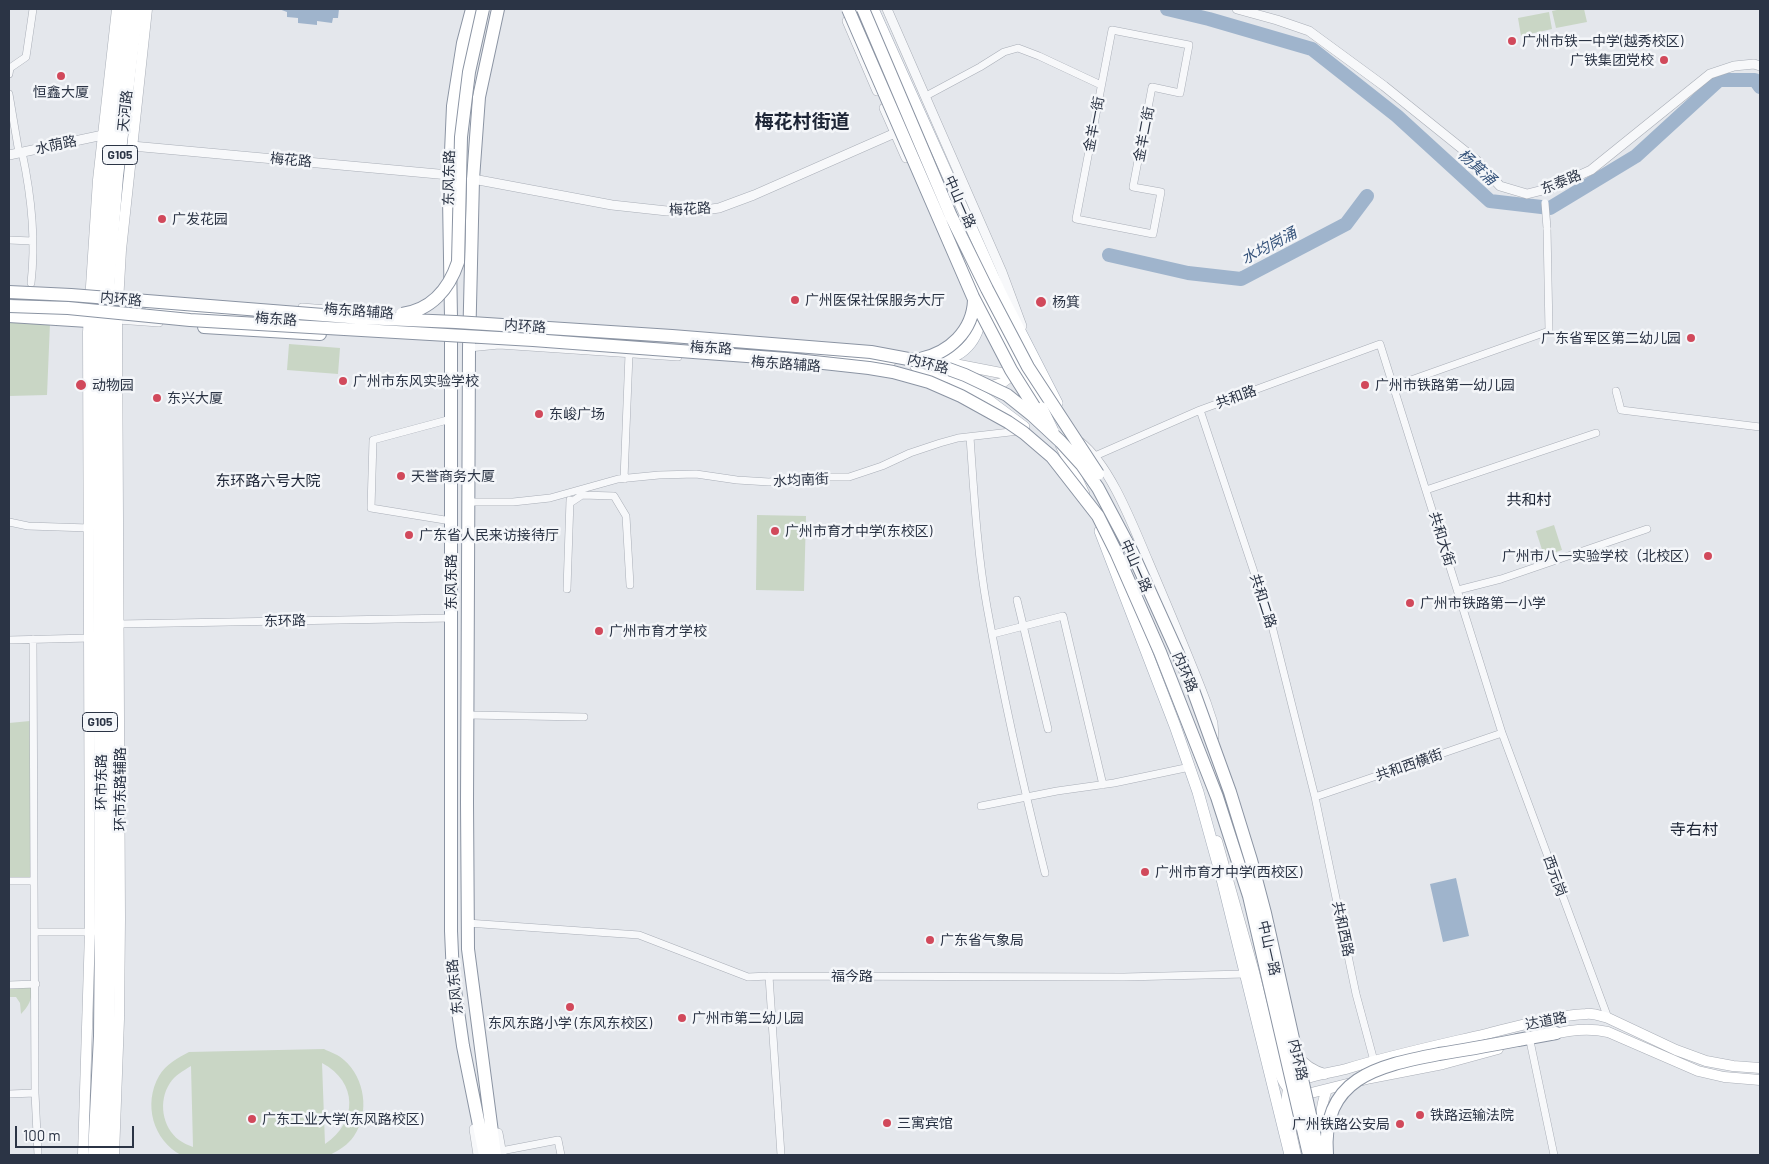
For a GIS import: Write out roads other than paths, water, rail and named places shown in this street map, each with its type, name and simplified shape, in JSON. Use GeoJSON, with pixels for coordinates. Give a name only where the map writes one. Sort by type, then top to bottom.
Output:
{"type":"FeatureCollection","features":[{"type":"Feature","properties":{"kind":"highway","name":"天河路"},"geometry":{"type":"LineString","coordinates":[[99,288],[102,230],[127,9]]}},
{"type":"Feature","properties":{"kind":"highway","name":"天河路"},"geometry":{"type":"LineString","coordinates":[[114,307],[117,176],[137,9]]}},
{"type":"Feature","properties":{"kind":"highway","name":"东风东路"},"geometry":{"type":"LineString","coordinates":[[472,9],[463,43],[454,96],[449,175],[452,953],[456,999],[467,1074],[485,1155]]}},
{"type":"Feature","properties":{"kind":"highway"},"geometry":{"type":"LineString","coordinates":[[240,309],[400,315],[425,307],[444,289],[455,271],[460,254],[461,137],[469,72],[483,9]]}},
{"type":"Feature","properties":{"kind":"highway","name":"东风东路"},"geometry":{"type":"LineString","coordinates":[[498,9],[479,97],[472,179],[469,322],[467,923],[471,981],[499,1154]]}},
{"type":"Feature","properties":{"kind":"highway"},"geometry":{"type":"LineString","coordinates":[[848,9],[981,313],[1011,370],[1073,468],[1098,516]]}},
{"type":"Feature","properties":{"kind":"highway"},"geometry":{"type":"LineString","coordinates":[[787,359],[911,360],[928,358],[954,343],[966,329],[974,304],[971,269],[951,216],[863,9]]}},
{"type":"Feature","properties":{"kind":"highway"},"geometry":{"type":"LineString","coordinates":[[103,135],[114,116]]}},
{"type":"Feature","properties":{"kind":"highway"},"geometry":{"type":"LineString","coordinates":[[951,216],[1028,366],[1109,490],[1123,515],[1139,552],[1166,626]]}},
{"type":"Feature","properties":{"kind":"highway"},"geometry":{"type":"LineString","coordinates":[[9,316],[88,321],[99,288]]}},
{"type":"Feature","properties":{"kind":"highway","name":"环市东路"},"geometry":{"type":"LineString","coordinates":[[94,1155],[100,1036],[95,932],[95,638],[99,288]]}},
{"type":"Feature","properties":{"kind":"highway","name":"内环路"},"geometry":{"type":"LineString","coordinates":[[9,292],[71,295],[353,318],[427,320],[626,333],[870,352],[923,361],[948,368],[996,389],[1020,405],[1062,442],[1098,488],[1122,532],[1166,626],[1204,719],[1246,844],[1267,922],[1319,1155]]}},
{"type":"Feature","properties":{"kind":"highway","name":"内环路"},"geometry":{"type":"LineString","coordinates":[[9,306],[68,308],[190,320],[533,340],[787,359],[887,371],[928,382],[961,396],[1008,422],[1058,464],[1098,516],[1160,652],[1212,782],[1229,832],[1256,926],[1309,1155]]}},
{"type":"Feature","properties":{"kind":"highway","name":"环市东路"},"geometry":{"type":"LineString","coordinates":[[104,1155],[108,1066],[110,903],[114,307]]}},
{"type":"Feature","properties":{"kind":"highway"},"geometry":{"type":"LineString","coordinates":[[204,327],[414,340],[533,340]]}},
{"type":"Feature","properties":{"kind":"highway"},"geometry":{"type":"LineString","coordinates":[[1328,1155],[1326,1136],[1334,1108],[1347,1089],[1365,1075],[1406,1060],[1556,1034]]}},
{"type":"Feature","properties":{"kind":"main road"},"geometry":{"type":"LineString","coordinates":[[95,638],[89,528],[88,321],[95,209],[116,9]]}},
{"type":"Feature","properties":{"kind":"main road","name":"环市东路辅路"},"geometry":{"type":"LineString","coordinates":[[114,1155],[119,1018],[120,919],[119,624],[114,307],[147,9]]}},
{"type":"Feature","properties":{"kind":"main road","name":"中山一路"},"geometry":{"type":"LineString","coordinates":[[855,9],[1016,373],[1042,408],[1075,473],[1120,582],[1190,766],[1221,875],[1290,1155]]}},
{"type":"Feature","properties":{"kind":"main road","name":"中山一路"},"geometry":{"type":"LineString","coordinates":[[873,9],[1001,294],[1098,485],[1148,590],[1214,758],[1256,893],[1315,1155]]}},
{"type":"Feature","properties":{"kind":"main road"},"geometry":{"type":"LineString","coordinates":[[894,98],[895,133]]}},
{"type":"Feature","properties":{"kind":"main road"},"geometry":{"type":"LineString","coordinates":[[939,361],[967,349],[974,339],[980,320],[978,288]]}},
{"type":"Feature","properties":{"kind":"main road","name":"梅东路"},"geometry":{"type":"LineString","coordinates":[[114,307],[451,326]]}},
{"type":"Feature","properties":{"kind":"main road","name":"梅东路"},"geometry":{"type":"LineString","coordinates":[[469,322],[671,342],[778,346],[939,361],[1016,373]]}},
{"type":"Feature","properties":{"kind":"main road","name":"梅东路"},"geometry":{"type":"LineString","coordinates":[[469,348],[486,338],[498,336],[787,352],[896,362],[928,369],[970,385],[986,387],[998,385],[1016,373]]}},
{"type":"Feature","properties":{"kind":"main road"},"geometry":{"type":"LineString","coordinates":[[1027,346],[1024,364],[1016,373],[1074,458],[1098,485]]}},
{"type":"Feature","properties":{"kind":"main road"},"geometry":{"type":"LineString","coordinates":[[953,379],[988,400],[1027,430],[1075,473]]}},
{"type":"Feature","properties":{"kind":"main road"},"geometry":{"type":"LineString","coordinates":[[1198,792],[1209,818],[1226,870],[1280,1074],[1288,1089],[1301,1095]]}},
{"type":"Feature","properties":{"kind":"main road"},"geometry":{"type":"LineString","coordinates":[[83,1155],[95,932]]}},
{"type":"Feature","properties":{"kind":"main road","name":"达道路"},"geometry":{"type":"LineString","coordinates":[[1280,1074],[1297,1076],[1326,1074],[1553,1018],[1588,1013],[1608,1018],[1676,1050],[1706,1061],[1760,1068]]}},
{"type":"Feature","properties":{"kind":"main road","name":"达道路"},"geometry":{"type":"LineString","coordinates":[[1556,1034],[1596,1029],[1608,1032],[1698,1071],[1724,1077],[1760,1080]]}},
{"type":"Feature","properties":{"kind":"main road","name":"达道路"},"geometry":{"type":"LineString","coordinates":[[1301,1095],[1370,1078],[1443,1064],[1524,1040]]}},
{"type":"Feature","properties":{"kind":"main road"},"geometry":{"type":"LineString","coordinates":[[1290,1043],[1305,1064],[1318,1072],[1326,1074]]}},
{"type":"Feature","properties":{"kind":"main road"},"geometry":{"type":"LineString","coordinates":[[1296,1155],[1288,1110],[1288,1089],[1297,1076]]}},
{"type":"Feature","properties":{"kind":"main road"},"geometry":{"type":"LineString","coordinates":[[1328,1089],[1320,1114],[1328,1155]]}},
{"type":"Feature","properties":{"kind":"street"},"geometry":{"type":"LineString","coordinates":[[9,74],[10,68],[26,57],[33,9]]}},
{"type":"Feature","properties":{"kind":"street"},"geometry":{"type":"LineString","coordinates":[[842,9],[967,295],[975,320],[974,339]]}},
{"type":"Feature","properties":{"kind":"street"},"geometry":{"type":"LineString","coordinates":[[887,9],[1002,272],[1018,314],[1027,346]]}},
{"type":"Feature","properties":{"kind":"street","name":"东泰路"},"geometry":{"type":"LineString","coordinates":[[1237,9],[1309,31],[1384,86],[1476,160],[1500,186],[1527,194],[1545,190],[1591,170],[1710,74],[1734,66],[1754,64],[1760,66]]}},
{"type":"Feature","properties":{"kind":"street","name":"金羊一街"},"geometry":{"type":"LineString","coordinates":[[1153,234],[1076,219],[1101,85],[1112,30],[1189,45]]}},
{"type":"Feature","properties":{"kind":"street","name":"金羊二街"},"geometry":{"type":"LineString","coordinates":[[1153,234],[1161,192],[1134,187],[1152,87],[1180,93],[1189,45]]}},
{"type":"Feature","properties":{"kind":"street"},"geometry":{"type":"LineString","coordinates":[[926,96],[1004,52],[1018,48],[1101,85]]}},
{"type":"Feature","properties":{"kind":"street"},"geometry":{"type":"LineString","coordinates":[[895,133],[907,83]]}},
{"type":"Feature","properties":{"kind":"street"},"geometry":{"type":"LineString","coordinates":[[9,94],[28,184],[34,261],[31,283]]}},
{"type":"Feature","properties":{"kind":"street"},"geometry":{"type":"LineString","coordinates":[[895,133],[913,140],[942,162]]}},
{"type":"Feature","properties":{"kind":"street","name":"梅花路"},"geometry":{"type":"LineString","coordinates":[[472,179],[612,205],[697,212],[729,205],[895,133]]}},
{"type":"Feature","properties":{"kind":"street","name":"水荫路"},"geometry":{"type":"LineString","coordinates":[[9,154],[103,135]]}},
{"type":"Feature","properties":{"kind":"street","name":"梅花路"},"geometry":{"type":"LineString","coordinates":[[132,146],[449,175]]}},
{"type":"Feature","properties":{"kind":"street"},"geometry":{"type":"LineString","coordinates":[[1394,386],[1549,330],[1545,190]]}},
{"type":"Feature","properties":{"kind":"street"},"geometry":{"type":"LineString","coordinates":[[9,240],[32,241]]}},
{"type":"Feature","properties":{"kind":"street"},"geometry":{"type":"LineString","coordinates":[[114,307],[204,327]]}},
{"type":"Feature","properties":{"kind":"street","name":"共和大街"},"geometry":{"type":"LineString","coordinates":[[1380,344],[1502,733]]}},
{"type":"Feature","properties":{"kind":"street","name":"共和路"},"geometry":{"type":"LineString","coordinates":[[1095,456],[1200,410],[1380,344]]}},
{"type":"Feature","properties":{"kind":"street","name":"梅东路辅路"},"geometry":{"type":"LineString","coordinates":[[469,348],[499,345],[723,360],[953,379]]}},
{"type":"Feature","properties":{"kind":"street"},"geometry":{"type":"LineString","coordinates":[[723,360],[724,348]]}},
{"type":"Feature","properties":{"kind":"street"},"geometry":{"type":"LineString","coordinates":[[624,478],[630,354]]}},
{"type":"Feature","properties":{"kind":"street"},"geometry":{"type":"LineString","coordinates":[[1616,391],[1622,410],[1760,427]]}},
{"type":"Feature","properties":{"kind":"street","name":"共和二路"},"geometry":{"type":"LineString","coordinates":[[1200,410],[1272,626],[1315,796]]}},
{"type":"Feature","properties":{"kind":"street"},"geometry":{"type":"LineString","coordinates":[[451,419],[373,440],[371,508],[451,521]]}},
{"type":"Feature","properties":{"kind":"street","name":"水均南街"},"geometry":{"type":"LineString","coordinates":[[468,502],[531,501],[550,498],[624,478],[660,475],[696,474],[769,482],[807,476],[849,477],[882,466],[910,452],[952,440],[1027,430]]}},
{"type":"Feature","properties":{"kind":"street"},"geometry":{"type":"LineString","coordinates":[[1426,490],[1596,433]]}},
{"type":"Feature","properties":{"kind":"street"},"geometry":{"type":"LineString","coordinates":[[970,437],[977,525],[987,605],[1026,798],[1045,873]]}},
{"type":"Feature","properties":{"kind":"street"},"geometry":{"type":"LineString","coordinates":[[1074,437],[1095,456],[1118,495],[1144,552],[1210,714],[1215,740],[1214,758]]}},
{"type":"Feature","properties":{"kind":"street"},"geometry":{"type":"LineString","coordinates":[[567,589],[570,492]]}},
{"type":"Feature","properties":{"kind":"street"},"geometry":{"type":"LineString","coordinates":[[570,502],[582,495],[614,496],[626,516],[630,585]]}},
{"type":"Feature","properties":{"kind":"street"},"geometry":{"type":"LineString","coordinates":[[9,522],[28,526],[89,528]]}},
{"type":"Feature","properties":{"kind":"street"},"geometry":{"type":"LineString","coordinates":[[1458,590],[1501,579],[1647,530]]}},
{"type":"Feature","properties":{"kind":"street"},"geometry":{"type":"LineString","coordinates":[[1144,552],[1148,590]]}},
{"type":"Feature","properties":{"kind":"street"},"geometry":{"type":"LineString","coordinates":[[1017,600],[1048,728]]}},
{"type":"Feature","properties":{"kind":"street"},"geometry":{"type":"LineString","coordinates":[[993,634],[1063,616],[1103,785]]}},
{"type":"Feature","properties":{"kind":"street","name":"东环路"},"geometry":{"type":"LineString","coordinates":[[119,624],[451,618]]}},
{"type":"Feature","properties":{"kind":"street"},"geometry":{"type":"LineString","coordinates":[[9,640],[95,638]]}},
{"type":"Feature","properties":{"kind":"street"},"geometry":{"type":"LineString","coordinates":[[34,639],[34,881],[38,1155]]}},
{"type":"Feature","properties":{"kind":"street"},"geometry":{"type":"LineString","coordinates":[[468,715],[584,717]]}},
{"type":"Feature","properties":{"kind":"street","name":"共和西横街"},"geometry":{"type":"LineString","coordinates":[[1315,796],[1502,733]]}},
{"type":"Feature","properties":{"kind":"street","name":"西元岗"},"geometry":{"type":"LineString","coordinates":[[1502,733],[1608,1018]]}},
{"type":"Feature","properties":{"kind":"street"},"geometry":{"type":"LineString","coordinates":[[981,806],[1058,791],[1103,785],[1190,766]]}},
{"type":"Feature","properties":{"kind":"street","name":"共和西路"},"geometry":{"type":"LineString","coordinates":[[1315,796],[1356,994],[1374,1061]]}},
{"type":"Feature","properties":{"kind":"street"},"geometry":{"type":"LineString","coordinates":[[9,881],[34,881]]}},
{"type":"Feature","properties":{"kind":"street","name":"福今路"},"geometry":{"type":"LineString","coordinates":[[467,923],[639,935],[748,978],[769,976],[1124,977],[1246,974]]}},
{"type":"Feature","properties":{"kind":"street"},"geometry":{"type":"LineString","coordinates":[[35,932],[95,932]]}},
{"type":"Feature","properties":{"kind":"street"},"geometry":{"type":"LineString","coordinates":[[769,976],[781,1155]]}},
{"type":"Feature","properties":{"kind":"street"},"geometry":{"type":"LineString","coordinates":[[9,985],[36,984]]}},
{"type":"Feature","properties":{"kind":"street"},"geometry":{"type":"LineString","coordinates":[[1524,1040],[1554,1155]]}},
{"type":"Feature","properties":{"kind":"street"},"geometry":{"type":"LineString","coordinates":[[467,1074],[478,1155]]}},
{"type":"Feature","properties":{"kind":"street"},"geometry":{"type":"LineString","coordinates":[[9,1094],[36,1093]]}},
{"type":"Feature","properties":{"kind":"street"},"geometry":{"type":"LineString","coordinates":[[499,1154],[558,1140],[561,1155]]}},
{"type":"Feature","properties":{"kind":"water"},"geometry":{"type":"Polygon","coordinates":[[[279,9],[339,9],[338,18],[333,18],[332,23],[317,21],[317,25],[298,23],[298,18],[287,17],[287,12],[279,9]]]}},
{"type":"Feature","properties":{"kind":"water"},"geometry":{"type":"Polygon","coordinates":[[[1456,878],[1469,936],[1443,942],[1430,884],[1456,878]]]}},
{"type":"Feature","properties":{"kind":"waterway","name":"杨箕涌"},"geometry":{"type":"LineString","coordinates":[[1167,9],[1209,19],[1312,49],[1397,116],[1490,201],[1550,208],[1636,156],[1719,80],[1755,80],[1760,87]]}},
{"type":"Feature","properties":{"kind":"waterway","name":"水均岗涌"},"geometry":{"type":"LineString","coordinates":[[1109,255],[1188,273],[1241,279],[1346,224],[1367,196]]}},
{"type":"Feature","properties":{"kind":"place","name":"广州市铁一中学(越秀校区)"},"geometry":{"type":"Point","coordinates":[1512,41]}},
{"type":"Feature","properties":{"kind":"place","name":"广铁集团党校"},"geometry":{"type":"Point","coordinates":[1664,60]}},
{"type":"Feature","properties":{"kind":"place","name":"恒鑫大厦"},"geometry":{"type":"Point","coordinates":[61,76]}},
{"type":"Feature","properties":{"kind":"place","name":"广发花园"},"geometry":{"type":"Point","coordinates":[162,219]}},
{"type":"Feature","properties":{"kind":"place","name":"广州医保社保服务大厅"},"geometry":{"type":"Point","coordinates":[795,300]}},
{"type":"Feature","properties":{"kind":"place","name":"杨箕"},"geometry":{"type":"Point","coordinates":[1041,302]}},
{"type":"Feature","properties":{"kind":"place","name":"广东省军区第二幼儿园"},"geometry":{"type":"Point","coordinates":[1691,338]}},
{"type":"Feature","properties":{"kind":"place","name":"广州市东风实验学校"},"geometry":{"type":"Point","coordinates":[343,381]}},
{"type":"Feature","properties":{"kind":"place","name":"动物园"},"geometry":{"type":"Point","coordinates":[81,385]}},
{"type":"Feature","properties":{"kind":"place","name":"广州市铁路第一幼儿园"},"geometry":{"type":"Point","coordinates":[1365,385]}},
{"type":"Feature","properties":{"kind":"place","name":"东兴大厦"},"geometry":{"type":"Point","coordinates":[157,398]}},
{"type":"Feature","properties":{"kind":"place","name":"东峻广场"},"geometry":{"type":"Point","coordinates":[539,414]}},
{"type":"Feature","properties":{"kind":"place","name":"天誉商务大厦"},"geometry":{"type":"Point","coordinates":[401,476]}},
{"type":"Feature","properties":{"kind":"place","name":"广州市育才中学(东校区)"},"geometry":{"type":"Point","coordinates":[775,531]}},
{"type":"Feature","properties":{"kind":"place","name":"广东省人民来访接待厅"},"geometry":{"type":"Point","coordinates":[409,535]}},
{"type":"Feature","properties":{"kind":"place","name":"广州市八一实验学校（北校区）"},"geometry":{"type":"Point","coordinates":[1708,556]}},
{"type":"Feature","properties":{"kind":"place","name":"广州市铁路第一小学"},"geometry":{"type":"Point","coordinates":[1410,603]}},
{"type":"Feature","properties":{"kind":"place","name":"广州市育才学校"},"geometry":{"type":"Point","coordinates":[599,631]}},
{"type":"Feature","properties":{"kind":"place","name":"广州市育才中学(西校区)"},"geometry":{"type":"Point","coordinates":[1145,872]}},
{"type":"Feature","properties":{"kind":"place","name":"广东省气象局"},"geometry":{"type":"Point","coordinates":[930,940]}},
{"type":"Feature","properties":{"kind":"place","name":"东风东路小学 (东风东校区)"},"geometry":{"type":"Point","coordinates":[570,1007]}},
{"type":"Feature","properties":{"kind":"place","name":"广州市第二幼儿园"},"geometry":{"type":"Point","coordinates":[682,1018]}},
{"type":"Feature","properties":{"kind":"place","name":"铁路运输法院"},"geometry":{"type":"Point","coordinates":[1420,1115]}},
{"type":"Feature","properties":{"kind":"place","name":"广东工业大学(东风路校区)"},"geometry":{"type":"Point","coordinates":[252,1119]}},
{"type":"Feature","properties":{"kind":"place","name":"三寓宾馆"},"geometry":{"type":"Point","coordinates":[887,1123]}},
{"type":"Feature","properties":{"kind":"place","name":"广州铁路公安局"},"geometry":{"type":"Point","coordinates":[1400,1124]}},
{"type":"Feature","properties":{"kind":"district","name":"梅花村街道"},"geometry":{"type":"Point","coordinates":[802,122]}},
{"type":"Feature","properties":{"kind":"district","name":"东环路六号大院"},"geometry":{"type":"Point","coordinates":[268,481]}},
{"type":"Feature","properties":{"kind":"district","name":"共和村"},"geometry":{"type":"Point","coordinates":[1529,500]}},
{"type":"Feature","properties":{"kind":"district","name":"寺右村"},"geometry":{"type":"Point","coordinates":[1694,830]}}]}
